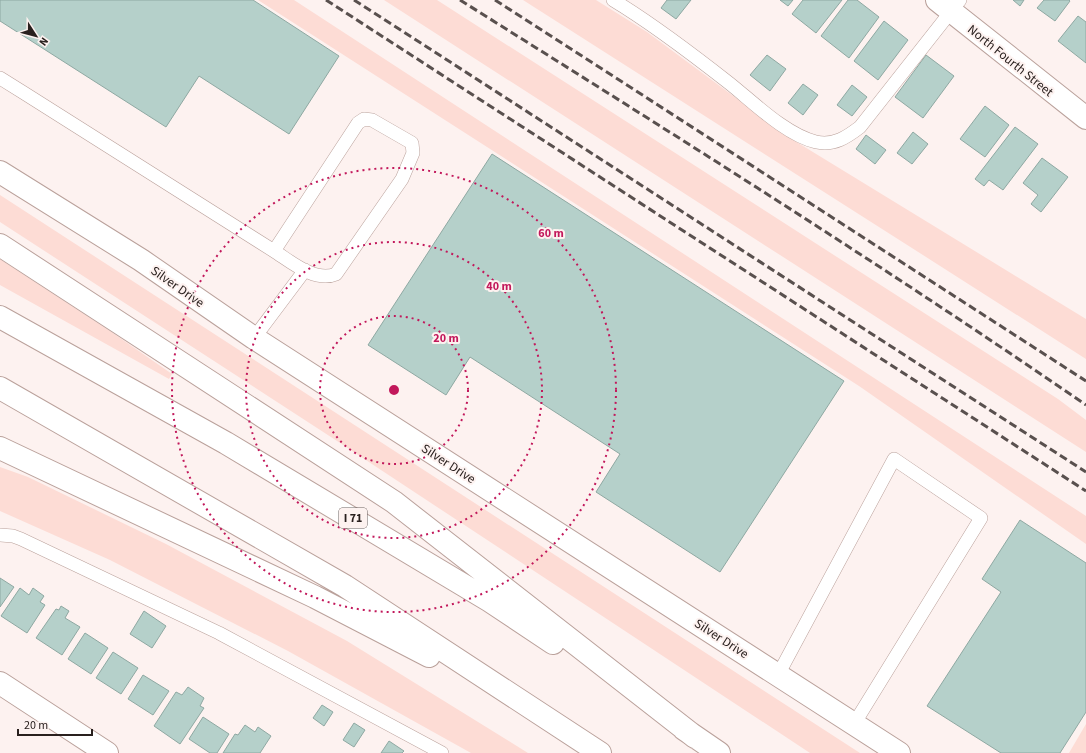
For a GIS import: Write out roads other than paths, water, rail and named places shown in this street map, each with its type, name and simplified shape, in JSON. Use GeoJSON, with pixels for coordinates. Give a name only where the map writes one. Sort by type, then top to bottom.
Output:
{"type":"FeatureCollection","features":[{"type":"Feature","properties":{"kind":"main road","name":"North Fourth Street"},"geometry":{"type":"LineString","coordinates":[[950,4],[1086,118]]}},
{"type":"Feature","properties":{"kind":"main road","name":"Silver Drive"},"geometry":{"type":"LineString","coordinates":[[0,172],[141,260],[254,338],[899,753]]}},
{"type":"Feature","properties":{"kind":"main road"},"geometry":{"type":"LineString","coordinates":[[0,245],[394,502],[696,737]]}},
{"type":"Feature","properties":{"kind":"main road","name":"I 71"},"geometry":{"type":"LineString","coordinates":[[0,317],[226,443],[462,584],[720,753]]}},
{"type":"Feature","properties":{"kind":"main road"},"geometry":{"type":"LineString","coordinates":[[0,388],[345,586],[600,753]]}},
{"type":"Feature","properties":{"kind":"main road"},"geometry":{"type":"LineString","coordinates":[[0,448],[316,597],[539,713]]}},
{"type":"Feature","properties":{"kind":"main road"},"geometry":{"type":"LineString","coordinates":[[0,683],[107,753]]}},
{"type":"Feature","properties":{"kind":"lane"},"geometry":{"type":"LineString","coordinates":[[613,0],[715,72],[782,125],[799,135],[817,142],[834,143],[848,136],[860,126],[950,4]]}},
{"type":"Feature","properties":{"kind":"lane"},"geometry":{"type":"LineString","coordinates":[[0,78],[274,251],[305,270],[323,276],[336,274],[402,179],[413,153],[412,143],[372,120],[364,119],[358,123],[274,251]]}},
{"type":"Feature","properties":{"kind":"lane"},"geometry":{"type":"LineString","coordinates":[[254,338],[305,270]]}},
{"type":"Feature","properties":{"kind":"lane"},"geometry":{"type":"LineString","coordinates":[[778,675],[894,459],[981,518],[854,724]]}},
{"type":"Feature","properties":{"kind":"lane"},"geometry":{"type":"LineString","coordinates":[[0,535],[13,536],[21,539],[219,633],[442,753]]}},
{"type":"Feature","properties":{"kind":"railway"},"geometry":{"type":"LineString","coordinates":[[326,0],[1086,491]]}},
{"type":"Feature","properties":{"kind":"railway"},"geometry":{"type":"LineString","coordinates":[[354,0],[1086,472]]}},
{"type":"Feature","properties":{"kind":"railway"},"geometry":{"type":"LineString","coordinates":[[460,0],[853,250],[1086,405]]}},
{"type":"Feature","properties":{"kind":"railway"},"geometry":{"type":"LineString","coordinates":[[495,0],[1086,381]]}}]}
